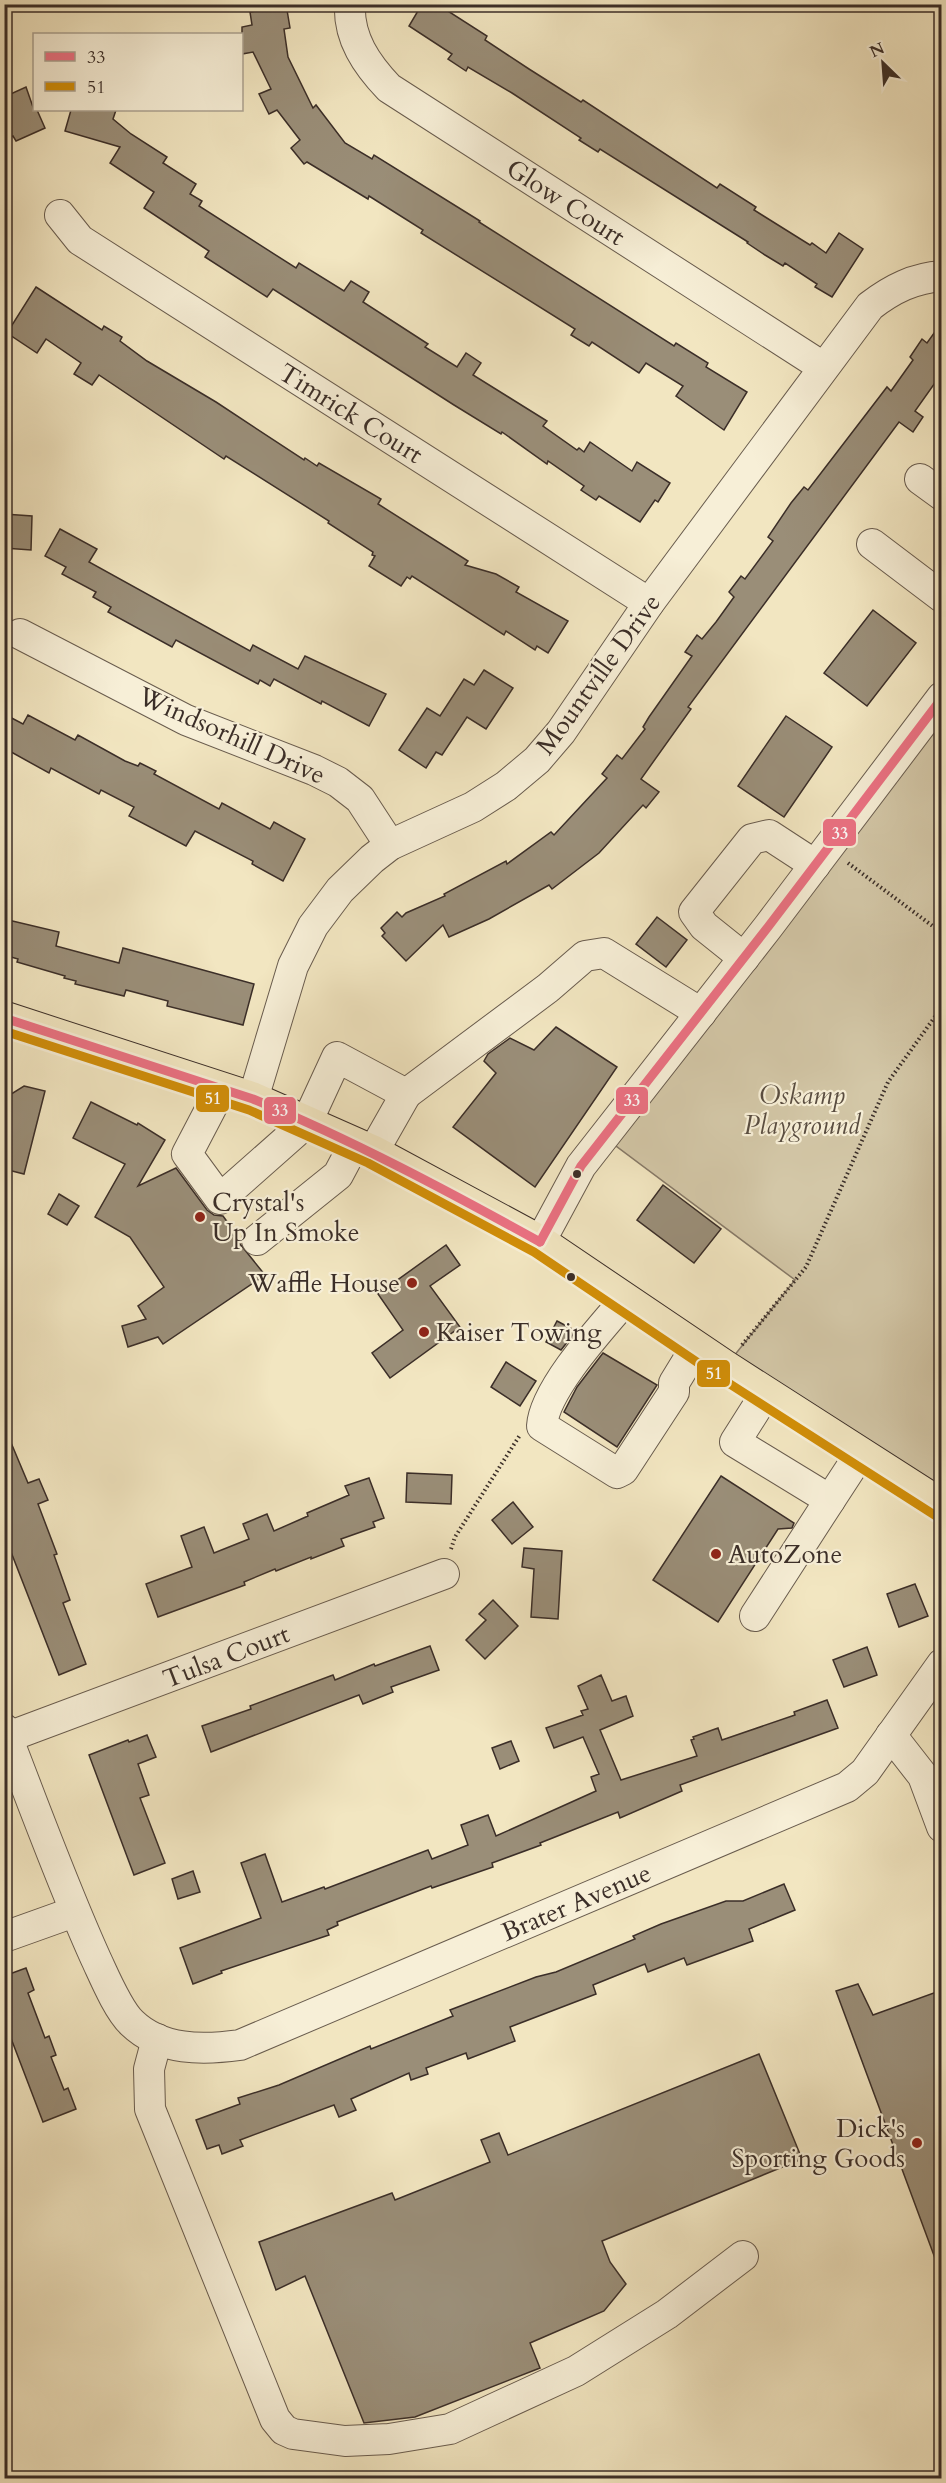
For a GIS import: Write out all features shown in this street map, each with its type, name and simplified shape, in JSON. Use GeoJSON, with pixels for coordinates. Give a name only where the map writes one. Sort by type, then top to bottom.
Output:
{"type":"FeatureCollection","features":[{"type":"Feature","properties":{"kind":"main road"},"geometry":{"type":"LineString","coordinates":[[4,1018],[253,1099],[364,1148],[540,1242],[766,1393],[942,1506]]}},
{"type":"Feature","properties":{"kind":"street","name":"Glow Court"},"geometry":{"type":"LineString","coordinates":[[350,4],[353,34],[361,54],[374,73],[389,88],[824,367]]}},
{"type":"Feature","properties":{"kind":"street","name":"Timrick Court"},"geometry":{"type":"LineString","coordinates":[[60,215],[80,240],[649,603]]}},
{"type":"Feature","properties":{"kind":"street","name":"Mountville Drive"},"geometry":{"type":"LineString","coordinates":[[253,1099],[293,966],[313,926],[340,890],[372,859],[390,846],[473,807],[506,786],[537,760],[561,732],[649,603],[870,306],[888,292],[926,277],[942,276]]}},
{"type":"Feature","properties":{"kind":"street"},"geometry":{"type":"LineString","coordinates":[[872,544],[942,597]]}},
{"type":"Feature","properties":{"kind":"street","name":"Windsorhill Drive"},"geometry":{"type":"LineString","coordinates":[[20,633],[186,720],[314,770],[338,782],[360,799],[390,846]]}},
{"type":"Feature","properties":{"kind":"street"},"geometry":{"type":"LineString","coordinates":[[540,1242],[581,1166],[744,958],[942,697]]}},
{"type":"Feature","properties":{"kind":"street"},"geometry":{"type":"LineString","coordinates":[[744,958],[704,926],[694,912],[752,839],[769,835],[821,857]]}},
{"type":"Feature","properties":{"kind":"street"},"geometry":{"type":"LineString","coordinates":[[257,1240],[338,1175],[364,1148],[406,1094],[548,988],[585,956],[604,953],[701,1013]]}},
{"type":"Feature","properties":{"kind":"street"},"geometry":{"type":"LineString","coordinates":[[220,1089],[187,1154],[220,1199],[307,1122],[337,1057],[406,1094]]}},
{"type":"Feature","properties":{"kind":"street"},"geometry":{"type":"LineString","coordinates":[[625,1300],[566,1375],[543,1413],[542,1426],[617,1473],[623,1470],[674,1392],[674,1383],[696,1347]]}},
{"type":"Feature","properties":{"kind":"street"},"geometry":{"type":"LineString","coordinates":[[766,1393],[735,1442],[830,1500]]}},
{"type":"Feature","properties":{"kind":"street"},"geometry":{"type":"LineString","coordinates":[[755,1616],[860,1454]]}},
{"type":"Feature","properties":{"kind":"street","name":"Tulsa Court"},"geometry":{"type":"LineString","coordinates":[[6,1733],[444,1574]]}},
{"type":"Feature","properties":{"kind":"street","name":"Brater Avenue"},"geometry":{"type":"LineString","coordinates":[[6,1733],[74,1912],[109,1987],[131,2023],[157,2039],[182,2047],[209,2049],[240,2045],[830,1796],[847,1787],[866,1772],[942,1664]]}},
{"type":"Feature","properties":{"kind":"street"},"geometry":{"type":"LineString","coordinates":[[891,1735],[923,1776],[942,1827]]}},
{"type":"Feature","properties":{"kind":"street"},"geometry":{"type":"LineString","coordinates":[[4,1937],[74,1912]]}},
{"type":"Feature","properties":{"kind":"street"},"geometry":{"type":"LineString","coordinates":[[157,2039],[149,2069],[150,2109],[275,2419],[284,2430],[293,2434],[345,2441],[389,2439],[450,2429],[511,2403],[576,2371],[657,2320],[743,2256]]}},
{"type":"Feature","properties":{"kind":"path"},"geometry":{"type":"LineString","coordinates":[[821,857],[942,933]]}},
{"type":"Feature","properties":{"kind":"path"},"geometry":{"type":"LineString","coordinates":[[725,1366],[806,1267],[888,1082],[942,1007]]}},
{"type":"Feature","properties":{"kind":"green space","name":"Oskamp Playground"},"geometry":{"type":"Polygon","coordinates":[[[941,697],[941,1506],[725,1367],[795,1280],[604,1137],[941,697]]]}},
{"type":"Feature","properties":{"kind":"building"},"geometry":{"type":"Polygon","coordinates":[[[422,4],[437,4],[487,36],[485,40],[529,69],[581,102],[583,100],[717,188],[720,184],[756,207],[754,210],[810,245],[812,243],[826,253],[839,233],[863,249],[832,297],[815,287],[817,284],[785,263],[783,266],[600,149],[598,152],[579,140],[581,138],[512,93],[468,67],[466,71],[448,59],[452,54],[409,26],[422,4]]]}},
{"type":"Feature","properties":{"kind":"building"},"geometry":{"type":"Polygon","coordinates":[[[279,7],[280,11],[287,10],[290,28],[284,29],[288,57],[313,108],[316,105],[345,143],[372,159],[374,155],[674,346],[676,343],[708,363],[706,367],[747,392],[724,430],[676,396],[683,386],[646,363],[639,373],[592,342],[589,346],[571,335],[575,329],[421,233],[423,230],[369,196],[368,199],[307,162],[304,164],[291,148],[300,140],[277,110],[269,114],[259,94],[271,89],[253,52],[243,54],[242,27],[252,25],[250,12],[279,7]]]}},
{"type":"Feature","properties":{"kind":"building"},"geometry":{"type":"Polygon","coordinates":[[[26,87],[33,111],[37,111],[45,128],[16,141],[13,136],[4,140],[4,97],[26,87]]]}},
{"type":"Feature","properties":{"kind":"building"},"geometry":{"type":"Polygon","coordinates":[[[71,111],[116,111],[113,119],[131,134],[167,157],[163,163],[196,184],[190,194],[202,201],[199,206],[296,268],[299,263],[344,291],[351,281],[369,292],[363,302],[428,344],[425,347],[457,367],[466,353],[481,363],[473,375],[547,421],[543,426],[577,450],[579,448],[584,452],[590,442],[632,471],[637,462],[670,483],[658,502],[655,500],[640,522],[599,496],[596,500],[581,490],[584,486],[548,461],[547,464],[502,432],[501,434],[454,405],[273,289],[267,297],[205,257],[209,251],[144,208],[154,192],[110,163],[120,147],[65,131],[71,111]]]}},
{"type":"Feature","properties":{"kind":"building"},"geometry":{"type":"Polygon","coordinates":[[[36,287],[102,330],[104,326],[122,337],[120,341],[147,361],[216,402],[304,460],[305,458],[317,466],[319,463],[381,499],[378,504],[468,561],[465,565],[496,574],[519,587],[516,592],[568,621],[548,653],[537,646],[535,650],[506,631],[504,635],[412,576],[410,579],[407,577],[401,586],[369,566],[375,556],[372,555],[373,552],[328,523],[329,521],[226,456],[224,459],[99,375],[92,385],[74,374],[81,363],[46,339],[37,353],[7,333],[36,287]]]}},
{"type":"Feature","properties":{"kind":"building"},"geometry":{"type":"Polygon","coordinates":[[[942,322],[942,373],[915,411],[923,417],[913,432],[899,422],[688,707],[691,709],[641,779],[659,792],[646,808],[643,805],[599,853],[552,889],[549,885],[489,919],[449,937],[443,925],[406,961],[382,936],[385,933],[381,928],[397,912],[402,917],[406,913],[445,896],[444,894],[506,861],[507,864],[551,832],[554,835],[607,778],[602,774],[617,755],[622,759],[645,729],[643,727],[649,717],[692,656],[685,652],[697,635],[702,639],[734,597],[729,592],[741,576],[745,579],[773,541],[768,537],[791,503],[804,487],[808,490],[887,387],[891,391],[913,360],[910,357],[922,339],[927,343],[942,322]]]}},
{"type":"Feature","properties":{"kind":"building"},"geometry":{"type":"Polygon","coordinates":[[[4,514],[32,516],[31,550],[4,548],[4,514]]]}},
{"type":"Feature","properties":{"kind":"building"},"geometry":{"type":"Polygon","coordinates":[[[60,529],[97,549],[89,562],[250,651],[253,645],[298,669],[305,656],[386,694],[369,726],[274,679],[270,686],[260,680],[258,684],[176,640],[172,647],[108,612],[111,607],[93,597],[96,592],[62,574],[66,567],[45,556],[60,529]]]}},
{"type":"Feature","properties":{"kind":"building"},"geometry":{"type":"Polygon","coordinates":[[[873,610],[916,643],[867,706],[824,673],[873,610]]]}},
{"type":"Feature","properties":{"kind":"building"},"geometry":{"type":"Polygon","coordinates":[[[484,670],[513,688],[486,729],[467,717],[442,755],[436,752],[426,768],[399,750],[427,708],[440,716],[464,679],[474,685],[484,670]]]}},
{"type":"Feature","properties":{"kind":"building"},"geometry":{"type":"Polygon","coordinates":[[[4,714],[23,724],[28,715],[75,740],[78,735],[125,761],[138,766],[140,763],[156,771],[154,774],[219,809],[222,803],[270,829],[274,822],[305,839],[283,881],[252,864],[253,861],[195,831],[186,846],[129,816],[134,807],[101,790],[99,794],[51,768],[49,773],[4,748],[4,714]]]}},
{"type":"Feature","properties":{"kind":"building"},"geometry":{"type":"Polygon","coordinates":[[[786,716],[832,747],[784,817],[738,786],[786,716]]]}},
{"type":"Feature","properties":{"kind":"building"},"geometry":{"type":"Polygon","coordinates":[[[657,917],[687,940],[666,967],[636,944],[657,917]]]}},
{"type":"Feature","properties":{"kind":"building"},"geometry":{"type":"Polygon","coordinates":[[[4,919],[59,932],[56,946],[119,963],[123,948],[254,984],[243,1025],[167,1006],[168,1001],[126,990],[124,996],[75,984],[76,981],[64,978],[65,976],[17,962],[18,959],[4,955],[4,919]]]}},
{"type":"Feature","properties":{"kind":"building"},"geometry":{"type":"Polygon","coordinates":[[[556,1027],[617,1067],[535,1187],[453,1127],[496,1073],[484,1061],[488,1054],[510,1038],[534,1050],[556,1027]]]}},
{"type":"Feature","properties":{"kind":"building"},"geometry":{"type":"Polygon","coordinates":[[[24,1086],[45,1091],[24,1174],[4,1169],[4,1111],[8,1096],[24,1086]]]}},
{"type":"Feature","properties":{"kind":"building"},"geometry":{"type":"Polygon","coordinates":[[[91,1102],[137,1125],[138,1123],[165,1140],[138,1186],[176,1168],[207,1210],[214,1215],[223,1216],[231,1227],[228,1229],[265,1275],[163,1344],[158,1337],[128,1347],[122,1326],[146,1319],[138,1306],[164,1287],[130,1237],[95,1217],[125,1164],[73,1138],[91,1102]]]}},
{"type":"Feature","properties":{"kind":"building"},"geometry":{"type":"Polygon","coordinates":[[[663,1185],[721,1229],[694,1263],[637,1220],[663,1185]]]}},
{"type":"Feature","properties":{"kind":"building"},"geometry":{"type":"Polygon","coordinates":[[[59,1194],[79,1206],[67,1225],[48,1214],[59,1194]]]}},
{"type":"Feature","properties":{"kind":"building"},"geometry":{"type":"Polygon","coordinates":[[[446,1245],[460,1265],[430,1286],[460,1327],[390,1378],[372,1353],[403,1330],[378,1294],[446,1245]]]}},
{"type":"Feature","properties":{"kind":"building"},"geometry":{"type":"Polygon","coordinates":[[[557,1321],[576,1331],[561,1350],[546,1342],[557,1321]]]}},
{"type":"Feature","properties":{"kind":"building"},"geometry":{"type":"Polygon","coordinates":[[[603,1353],[657,1385],[617,1447],[564,1412],[577,1387],[603,1353]]]}},
{"type":"Feature","properties":{"kind":"building"},"geometry":{"type":"Polygon","coordinates":[[[506,1362],[536,1381],[520,1406],[491,1387],[506,1362]]]}},
{"type":"Feature","properties":{"kind":"building"},"geometry":{"type":"Polygon","coordinates":[[[4,1426],[28,1483],[39,1479],[48,1500],[38,1504],[57,1554],[54,1555],[70,1600],[63,1603],[86,1664],[59,1675],[4,1534],[4,1426]]]}},
{"type":"Feature","properties":{"kind":"building"},"geometry":{"type":"Polygon","coordinates":[[[407,1473],[452,1475],[451,1504],[406,1502],[407,1473]]]}},
{"type":"Feature","properties":{"kind":"building","name":"AutoZone"},"geometry":{"type":"Polygon","coordinates":[[[721,1476],[794,1523],[792,1528],[778,1529],[718,1622],[653,1580],[721,1476]]]}},
{"type":"Feature","properties":{"kind":"building"},"geometry":{"type":"Polygon","coordinates":[[[369,1478],[384,1518],[373,1522],[375,1527],[341,1539],[344,1546],[276,1571],[275,1569],[244,1582],[245,1585],[158,1617],[146,1584],[192,1567],[181,1536],[204,1527],[214,1553],[249,1539],[243,1524],[267,1514],[274,1531],[308,1516],[307,1513],[349,1495],[345,1486],[369,1478]]]}},
{"type":"Feature","properties":{"kind":"building"},"geometry":{"type":"Polygon","coordinates":[[[513,1502],[533,1527],[512,1544],[492,1520],[513,1502]]]}},
{"type":"Feature","properties":{"kind":"building"},"geometry":{"type":"Polygon","coordinates":[[[524,1548],[562,1551],[558,1619],[531,1617],[534,1569],[522,1567],[524,1548]]]}},
{"type":"Feature","properties":{"kind":"building"},"geometry":{"type":"Polygon","coordinates":[[[915,1584],[928,1616],[899,1627],[887,1594],[915,1584]]]}},
{"type":"Feature","properties":{"kind":"building"},"geometry":{"type":"Polygon","coordinates":[[[493,1600],[518,1626],[485,1659],[466,1640],[486,1620],[479,1614],[493,1600]]]}},
{"type":"Feature","properties":{"kind":"building"},"geometry":{"type":"Polygon","coordinates":[[[430,1646],[439,1670],[391,1687],[393,1692],[363,1704],[359,1695],[211,1752],[202,1726],[251,1709],[250,1706],[333,1675],[335,1680],[374,1664],[375,1666],[430,1646]]]}},
{"type":"Feature","properties":{"kind":"building"},"geometry":{"type":"Polygon","coordinates":[[[867,1647],[877,1675],[844,1687],[833,1660],[867,1647]]]}},
{"type":"Feature","properties":{"kind":"building"},"geometry":{"type":"Polygon","coordinates":[[[601,1675],[612,1701],[626,1696],[633,1716],[600,1730],[621,1780],[697,1756],[691,1740],[694,1739],[693,1737],[718,1728],[722,1740],[795,1715],[794,1712],[827,1700],[838,1728],[680,1785],[682,1791],[620,1818],[618,1812],[492,1863],[493,1867],[432,1888],[431,1886],[337,1922],[338,1925],[327,1930],[329,1935],[221,1971],[222,1973],[193,1984],[180,1948],[261,1918],[241,1863],[265,1854],[282,1902],[324,1887],[325,1889],[428,1850],[432,1859],[468,1845],[461,1825],[488,1815],[496,1836],[596,1791],[591,1777],[599,1774],[583,1737],[554,1748],[546,1728],[583,1715],[581,1711],[588,1709],[578,1686],[601,1675]]]}},
{"type":"Feature","properties":{"kind":"building"},"geometry":{"type":"Polygon","coordinates":[[[147,1735],[156,1757],[138,1764],[149,1795],[140,1798],[165,1863],[134,1875],[89,1755],[147,1735]]]}},
{"type":"Feature","properties":{"kind":"building"},"geometry":{"type":"Polygon","coordinates":[[[511,1741],[519,1761],[500,1769],[492,1748],[511,1741]]]}},
{"type":"Feature","properties":{"kind":"building"},"geometry":{"type":"Polygon","coordinates":[[[193,1871],[200,1892],[178,1899],[172,1879],[193,1871]]]}},
{"type":"Feature","properties":{"kind":"building"},"geometry":{"type":"Polygon","coordinates":[[[784,1884],[795,1910],[749,1929],[753,1941],[687,1965],[684,1958],[648,1972],[645,1964],[593,1985],[596,1994],[510,2027],[515,2041],[468,2059],[466,2053],[426,2068],[428,2074],[411,2080],[409,2073],[351,2099],[356,2110],[339,2117],[334,2105],[240,2140],[243,2146],[222,2154],[219,2145],[207,2149],[196,2120],[240,2104],[238,2098],[279,2085],[370,2046],[371,2049],[453,2016],[450,2010],[536,1977],[556,1972],[635,1939],[633,1936],[661,1924],[726,1901],[743,1901],[784,1884]]]}},
{"type":"Feature","properties":{"kind":"building"},"geometry":{"type":"Polygon","coordinates":[[[26,1968],[34,1990],[28,1993],[45,2038],[49,2036],[56,2055],[51,2057],[64,2090],[68,2088],[76,2109],[43,2122],[4,2020],[4,1976],[26,1968]]]}},
{"type":"Feature","properties":{"kind":"building","name":"Dick's Sporting Goods"},"geometry":{"type":"Polygon","coordinates":[[[858,1984],[873,2015],[942,1990],[942,2269],[939,2269],[836,1991],[858,1984]]]}},
{"type":"Feature","properties":{"kind":"building"},"geometry":{"type":"Polygon","coordinates":[[[759,2054],[802,2159],[602,2241],[610,2262],[626,2284],[604,2311],[530,2343],[540,2368],[415,2417],[364,2423],[305,2276],[276,2290],[259,2242],[392,2193],[395,2200],[490,2162],[481,2140],[499,2133],[508,2155],[759,2054]]]}},
{"type":"Feature","properties":{"kind":"transit line","name":"33"},"geometry":{"type":"LineString","coordinates":[[540,1242],[581,1166],[768,927],[942,698]]}},
{"type":"Feature","properties":{"kind":"transit line","name":"33"},"geometry":{"type":"LineString","coordinates":[[4,1018],[253,1099],[398,1166],[540,1242]]}},
{"type":"Feature","properties":{"kind":"transit line","name":"51"},"geometry":{"type":"LineString","coordinates":[[4,1031],[249,1110],[368,1163],[534,1252],[719,1377],[936,1516]]}},
{"type":"Feature","properties":{"kind":"place","name":"Crystal's Up In Smoke"},"geometry":{"type":"Point","coordinates":[200,1217]}},
{"type":"Feature","properties":{"kind":"place","name":"Waffle House"},"geometry":{"type":"Point","coordinates":[412,1283]}},
{"type":"Feature","properties":{"kind":"place","name":"Kaiser Towing"},"geometry":{"type":"Point","coordinates":[424,1332]}},
{"type":"Feature","properties":{"kind":"place","name":"AutoZone"},"geometry":{"type":"Point","coordinates":[716,1554]}},
{"type":"Feature","properties":{"kind":"place","name":"Dick's Sporting Goods"},"geometry":{"type":"Point","coordinates":[917,2143]}}]}
